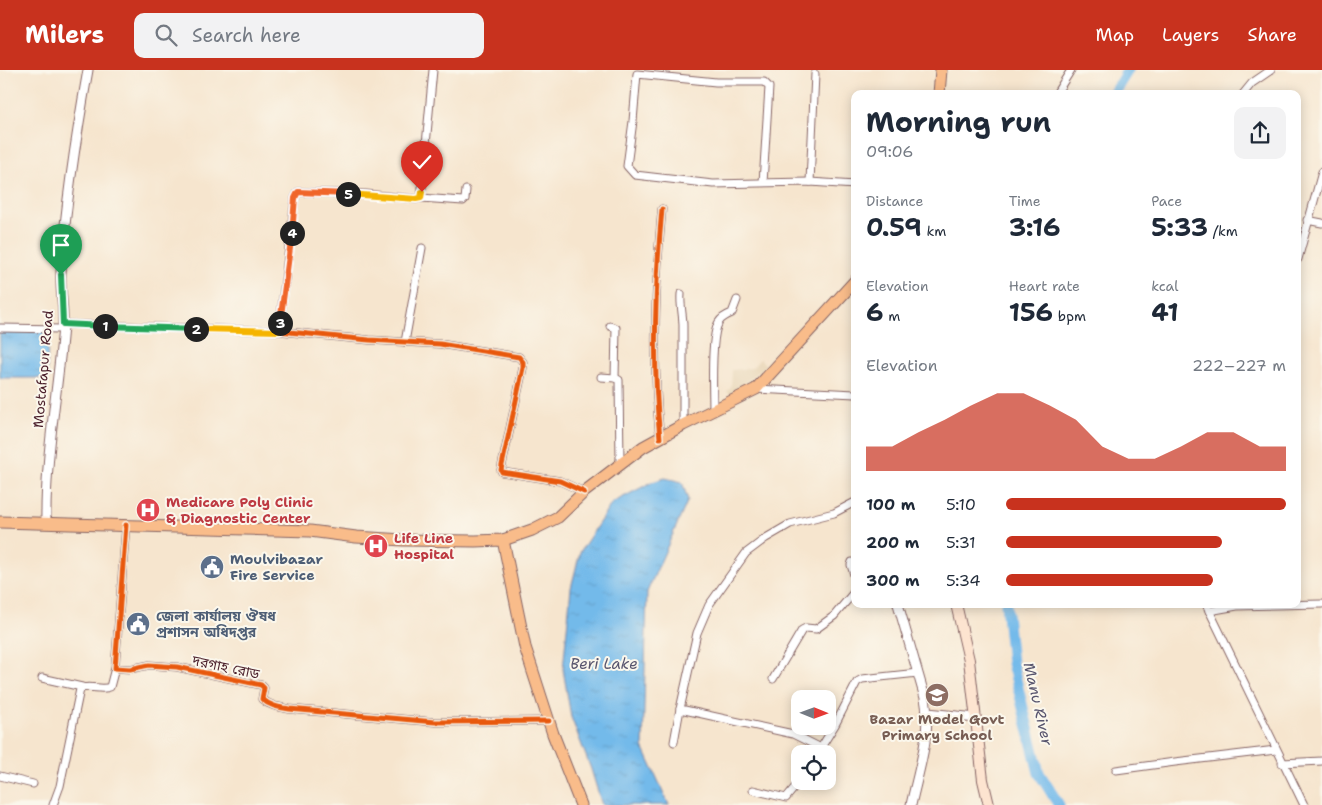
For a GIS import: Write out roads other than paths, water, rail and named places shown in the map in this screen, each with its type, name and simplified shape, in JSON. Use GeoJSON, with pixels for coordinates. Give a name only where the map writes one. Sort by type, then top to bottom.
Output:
{"type":"FeatureCollection","features":[{"type":"Feature","properties":{"kind":"highway"},"geometry":{"type":"LineString","coordinates":[[939,90],[940,70]]}},
{"type":"Feature","properties":{"kind":"highway"},"geometry":{"type":"LineString","coordinates":[[0,522],[310,531],[356,537],[403,540],[503,540],[532,530],[558,517],[584,492],[643,447],[756,389],[851,285]]}},
{"type":"Feature","properties":{"kind":"highway"},"geometry":{"type":"LineString","coordinates":[[503,540],[526,647],[549,721],[582,805]]}},
{"type":"Feature","properties":{"kind":"main road"},"geometry":{"type":"LineString","coordinates":[[957,608],[969,660],[984,780],[989,805]]}},
{"type":"Feature","properties":{"kind":"street","name":"Mostafapur Road"},"geometry":{"type":"LineString","coordinates":[[46,522],[47,484],[62,327],[61,275],[66,208],[74,146],[88,70]]}},
{"type":"Feature","properties":{"kind":"street"},"geometry":{"type":"LineString","coordinates":[[421,198],[433,70]]}},
{"type":"Feature","properties":{"kind":"street"},"geometry":{"type":"LineString","coordinates":[[1058,90],[1071,70]]}},
{"type":"Feature","properties":{"kind":"street"},"geometry":{"type":"LineString","coordinates":[[1247,90],[1271,70]]}},
{"type":"Feature","properties":{"kind":"street"},"geometry":{"type":"LineString","coordinates":[[763,183],[769,87],[767,84],[764,82],[716,82],[637,72],[634,121],[627,166],[635,175],[713,184],[763,183],[810,182],[851,185]]}},
{"type":"Feature","properties":{"kind":"street"},"geometry":{"type":"LineString","coordinates":[[810,182],[815,74]]}},
{"type":"Feature","properties":{"kind":"street"},"geometry":{"type":"LineString","coordinates":[[1301,246],[1322,172]]}},
{"type":"Feature","properties":{"kind":"street"},"geometry":{"type":"LineString","coordinates":[[279,331],[295,198],[298,192],[366,194],[462,201],[465,199],[466,190]]}},
{"type":"Feature","properties":{"kind":"street"},"geometry":{"type":"LineString","coordinates":[[660,438],[656,400],[655,333],[662,209]]}},
{"type":"Feature","properties":{"kind":"street"},"geometry":{"type":"LineString","coordinates":[[1307,220],[1322,223]]}},
{"type":"Feature","properties":{"kind":"street"},"geometry":{"type":"LineString","coordinates":[[405,342],[422,248]]}},
{"type":"Feature","properties":{"kind":"street"},"geometry":{"type":"LineString","coordinates":[[680,294],[683,334],[683,425]]}},
{"type":"Feature","properties":{"kind":"street"},"geometry":{"type":"LineString","coordinates":[[713,410],[712,366],[716,329],[721,319],[732,313],[737,300]]}},
{"type":"Feature","properties":{"kind":"street"},"geometry":{"type":"LineString","coordinates":[[610,326],[616,328],[615,378]]}},
{"type":"Feature","properties":{"kind":"street"},"geometry":{"type":"LineString","coordinates":[[0,328],[62,327],[279,331],[440,344],[519,358],[523,362],[523,368],[500,470],[502,472],[560,481],[584,492]]}},
{"type":"Feature","properties":{"kind":"street"},"geometry":{"type":"LineString","coordinates":[[601,377],[619,380],[620,463]]}},
{"type":"Feature","properties":{"kind":"street"},"geometry":{"type":"LineString","coordinates":[[756,389],[851,394]]}},
{"type":"Feature","properties":{"kind":"street"},"geometry":{"type":"LineString","coordinates":[[674,742],[697,633],[709,605],[746,553],[766,538],[790,524],[834,513],[851,504]]}},
{"type":"Feature","properties":{"kind":"street"},"geometry":{"type":"LineString","coordinates":[[42,678],[82,687],[106,689],[110,687],[115,668],[126,525]]}},
{"type":"Feature","properties":{"kind":"street"},"geometry":{"type":"LineString","coordinates":[[773,679],[802,630],[806,628],[816,629],[834,616],[851,596]]}},
{"type":"Feature","properties":{"kind":"street"},"geometry":{"type":"LineString","coordinates":[[1301,604],[1322,604]]}},
{"type":"Feature","properties":{"kind":"street"},"geometry":{"type":"LineString","coordinates":[[899,608],[928,713],[927,730],[911,805]]}},
{"type":"Feature","properties":{"kind":"street"},"geometry":{"type":"LineString","coordinates":[[1208,608],[1304,805]]}},
{"type":"Feature","properties":{"kind":"street","name":"দরগাহ রোড"},"geometry":{"type":"LineString","coordinates":[[115,668],[130,669],[149,664],[177,667],[261,685],[264,688],[263,700],[270,706],[289,709],[434,722],[549,721]]}},
{"type":"Feature","properties":{"kind":"street"},"geometry":{"type":"LineString","coordinates":[[823,745],[857,682],[862,679],[918,673]]}},
{"type":"Feature","properties":{"kind":"street"},"geometry":{"type":"LineString","coordinates":[[53,805],[60,786],[80,689],[82,687]]}},
{"type":"Feature","properties":{"kind":"street"},"geometry":{"type":"LineString","coordinates":[[680,709],[793,734],[810,745]]}},
{"type":"Feature","properties":{"kind":"street"},"geometry":{"type":"LineString","coordinates":[[928,713],[976,718]]}},
{"type":"Feature","properties":{"kind":"street"},"geometry":{"type":"LineString","coordinates":[[1116,770],[1276,750]]}},
{"type":"Feature","properties":{"kind":"street"},"geometry":{"type":"LineString","coordinates":[[1282,763],[1322,761]]}},
{"type":"Feature","properties":{"kind":"street"},"geometry":{"type":"LineString","coordinates":[[0,776],[32,784]]}},
{"type":"Feature","properties":{"kind":"street"},"geometry":{"type":"LineString","coordinates":[[753,790],[786,798],[792,790]]}},
{"type":"Feature","properties":{"kind":"water"},"geometry":{"type":"Polygon","coordinates":[[[0,330],[48,331],[47,378],[0,378],[0,330]]]}},
{"type":"Feature","properties":{"kind":"water","name":"Beri Lake"},"geometry":{"type":"Polygon","coordinates":[[[665,478],[682,482],[688,500],[647,592],[643,747],[669,805],[602,805],[591,769],[571,717],[563,669],[571,588],[580,552],[612,503],[652,482],[665,478]]]}},
{"type":"Feature","properties":{"kind":"waterway","name":"Manu River"},"geometry":{"type":"LineString","coordinates":[[1116,90],[1128,70]]}},
{"type":"Feature","properties":{"kind":"waterway","name":"Manu River"},"geometry":{"type":"LineString","coordinates":[[1006,608],[1012,663],[1039,773],[1059,805]]}},
{"type":"Feature","properties":{"kind":"place","name":"Medicare Poly Clinic & Diagnostic Center"},"geometry":{"type":"Point","coordinates":[148,510]}},
{"type":"Feature","properties":{"kind":"place","name":"Life Line Hospital"},"geometry":{"type":"Point","coordinates":[376,546]}},
{"type":"Feature","properties":{"kind":"place","name":"Moulvibazar Fire Service"},"geometry":{"type":"Point","coordinates":[212,567]}},
{"type":"Feature","properties":{"kind":"place","name":"জেলা কার্যালয় ঔষধ প্রশাসন অধিদপ্তর"},"geometry":{"type":"Point","coordinates":[138,624]}},
{"type":"Feature","properties":{"kind":"place","name":"Bazar Model Govt Primary School"},"geometry":{"type":"Point","coordinates":[937,695]}}]}
